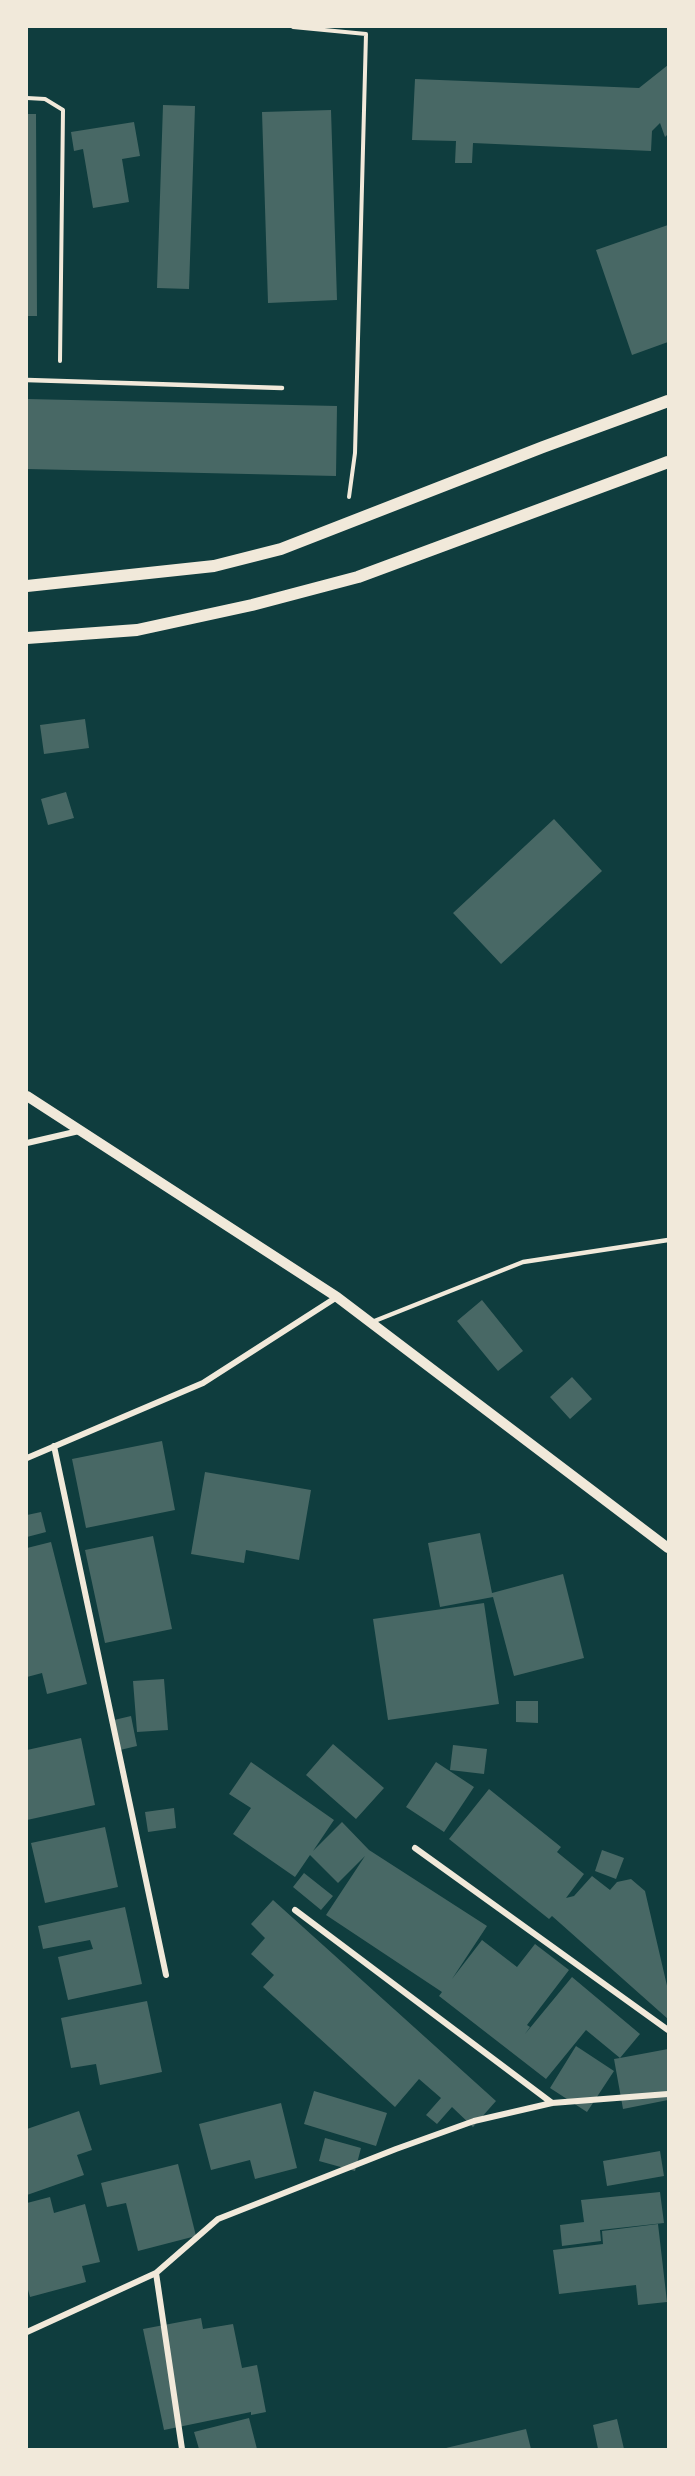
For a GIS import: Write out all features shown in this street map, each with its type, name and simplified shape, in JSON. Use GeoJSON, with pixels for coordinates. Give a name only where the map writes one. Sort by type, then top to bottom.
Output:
{"type":"FeatureCollection","features":[{"type":"Feature","properties":{"kind":"main road"},"geometry":{"type":"LineString","coordinates":[[27,586],[214,566],[281,549],[668,401]]}},
{"type":"Feature","properties":{"kind":"main road"},"geometry":{"type":"LineString","coordinates":[[27,638],[137,630],[252,606],[358,577],[668,462]]}},
{"type":"Feature","properties":{"kind":"street"},"geometry":{"type":"LineString","coordinates":[[27,1096],[337,1297],[668,1548]]}},
{"type":"Feature","properties":{"kind":"street"},"geometry":{"type":"LineString","coordinates":[[27,1143],[81,1130]]}},
{"type":"Feature","properties":{"kind":"street"},"geometry":{"type":"LineString","coordinates":[[27,1458],[203,1383],[337,1297]]}},
{"type":"Feature","properties":{"kind":"street"},"geometry":{"type":"LineString","coordinates":[[54,1446],[166,1975]]}},
{"type":"Feature","properties":{"kind":"street"},"geometry":{"type":"LineString","coordinates":[[415,1848],[668,2030]]}},
{"type":"Feature","properties":{"kind":"street"},"geometry":{"type":"LineString","coordinates":[[295,1910],[552,2103]]}},
{"type":"Feature","properties":{"kind":"street"},"geometry":{"type":"LineString","coordinates":[[27,2332],[156,2273],[218,2218],[474,2121],[552,2103],[668,2094]]}},
{"type":"Feature","properties":{"kind":"street"},"geometry":{"type":"LineString","coordinates":[[156,2273],[182,2449]]}},
{"type":"Feature","properties":{"kind":"lane"},"geometry":{"type":"LineString","coordinates":[[27,380],[282,388]]}},
{"type":"Feature","properties":{"kind":"lane"},"geometry":{"type":"LineString","coordinates":[[372,1322],[523,1262],[668,1240]]}},
{"type":"Feature","properties":{"kind":"path"},"geometry":{"type":"LineString","coordinates":[[293,27],[366,34],[355,453],[345,525]]}},
{"type":"Feature","properties":{"kind":"path"},"geometry":{"type":"LineString","coordinates":[[27,98],[45,99],[63,110],[59,381]]}},
{"type":"Feature","properties":{"kind":"building"},"geometry":{"type":"Polygon","coordinates":[[[668,65],[668,134],[665,137],[660,123],[652,131],[651,151],[473,143],[472,163],[455,163],[456,141],[412,140],[415,79],[639,88],[668,65]]]}},
{"type":"Feature","properties":{"kind":"building"},"geometry":{"type":"Polygon","coordinates":[[[163,105],[195,106],[189,289],[157,288],[163,105]]]}},
{"type":"Feature","properties":{"kind":"building"},"geometry":{"type":"Polygon","coordinates":[[[331,110],[337,300],[268,303],[262,112],[331,110]]]}},
{"type":"Feature","properties":{"kind":"building"},"geometry":{"type":"Polygon","coordinates":[[[27,114],[36,114],[37,316],[27,316],[27,114]]]}},
{"type":"Feature","properties":{"kind":"building"},"geometry":{"type":"Polygon","coordinates":[[[134,122],[140,156],[122,159],[129,202],[93,208],[83,149],[74,151],[71,132],[134,122]]]}},
{"type":"Feature","properties":{"kind":"building"},"geometry":{"type":"Polygon","coordinates":[[[668,225],[668,342],[632,355],[596,250],[668,225]]]}},
{"type":"Feature","properties":{"kind":"building"},"geometry":{"type":"Polygon","coordinates":[[[27,399],[337,406],[336,476],[27,469],[27,399]]]}},
{"type":"Feature","properties":{"kind":"building"},"geometry":{"type":"Polygon","coordinates":[[[85,719],[89,748],[44,754],[40,725],[85,719]]]}},
{"type":"Feature","properties":{"kind":"building"},"geometry":{"type":"Polygon","coordinates":[[[66,792],[74,818],[48,825],[41,799],[66,792]]]}},
{"type":"Feature","properties":{"kind":"building"},"geometry":{"type":"Polygon","coordinates":[[[554,819],[602,871],[501,964],[453,913],[554,819]]]}},
{"type":"Feature","properties":{"kind":"building"},"geometry":{"type":"Polygon","coordinates":[[[482,1300],[523,1351],[498,1371],[457,1321],[482,1300]]]}},
{"type":"Feature","properties":{"kind":"building"},"geometry":{"type":"Polygon","coordinates":[[[572,1377],[592,1399],[570,1419],[550,1397],[572,1377]]]}},
{"type":"Feature","properties":{"kind":"building"},"geometry":{"type":"Polygon","coordinates":[[[162,1441],[175,1510],[86,1528],[72,1459],[162,1441]]]}},
{"type":"Feature","properties":{"kind":"building"},"geometry":{"type":"Polygon","coordinates":[[[205,1472],[311,1490],[299,1560],[246,1550],[244,1563],[191,1554],[205,1472]]]}},
{"type":"Feature","properties":{"kind":"building"},"geometry":{"type":"Polygon","coordinates":[[[41,1512],[46,1532],[27,1537],[27,1515],[41,1512]]]}},
{"type":"Feature","properties":{"kind":"building"},"geometry":{"type":"Polygon","coordinates":[[[480,1533],[492,1593],[563,1574],[584,1658],[514,1676],[493,1597],[440,1607],[428,1543],[480,1533]]]}},
{"type":"Feature","properties":{"kind":"building"},"geometry":{"type":"Polygon","coordinates":[[[153,1536],[172,1629],[105,1643],[85,1550],[153,1536]]]}},
{"type":"Feature","properties":{"kind":"building"},"geometry":{"type":"Polygon","coordinates":[[[51,1542],[87,1684],[47,1694],[42,1673],[27,1677],[27,1548],[51,1542]]]}},
{"type":"Feature","properties":{"kind":"building"},"geometry":{"type":"Polygon","coordinates":[[[484,1603],[499,1704],[388,1720],[373,1619],[484,1603]]]}},
{"type":"Feature","properties":{"kind":"building"},"geometry":{"type":"Polygon","coordinates":[[[164,1679],[168,1730],[137,1732],[133,1681],[164,1679]]]}},
{"type":"Feature","properties":{"kind":"building"},"geometry":{"type":"Polygon","coordinates":[[[516,1701],[538,1701],[538,1723],[516,1722],[516,1701]]]}},
{"type":"Feature","properties":{"kind":"building"},"geometry":{"type":"Polygon","coordinates":[[[131,1716],[137,1746],[120,1750],[114,1720],[131,1716]]]}},
{"type":"Feature","properties":{"kind":"building"},"geometry":{"type":"Polygon","coordinates":[[[81,1738],[95,1805],[27,1820],[27,1750],[81,1738]]]}},
{"type":"Feature","properties":{"kind":"building"},"geometry":{"type":"Polygon","coordinates":[[[333,1744],[384,1788],[356,1819],[306,1775],[333,1744]]]}},
{"type":"Feature","properties":{"kind":"building"},"geometry":{"type":"Polygon","coordinates":[[[453,1745],[487,1749],[484,1774],[450,1770],[453,1745]]]}},
{"type":"Feature","properties":{"kind":"building"},"geometry":{"type":"Polygon","coordinates":[[[251,1762],[334,1820],[313,1851],[342,1822],[369,1850],[487,1926],[452,1979],[482,1940],[517,1967],[535,1944],[569,1970],[527,2025],[530,2027],[525,2034],[572,1977],[640,2034],[620,2058],[586,2030],[546,2079],[439,1996],[442,1992],[326,1915],[365,1856],[338,1883],[310,1855],[295,1877],[233,1834],[251,1808],[229,1794],[251,1762]]]}},
{"type":"Feature","properties":{"kind":"building"},"geometry":{"type":"Polygon","coordinates":[[[436,1762],[474,1787],[444,1832],[406,1807],[436,1762]]]}},
{"type":"Feature","properties":{"kind":"building"},"geometry":{"type":"Polygon","coordinates":[[[489,1789],[561,1847],[557,1852],[584,1874],[566,1898],[574,1896],[592,1876],[610,1890],[617,1882],[631,1879],[645,1891],[668,1990],[668,2019],[552,1916],[549,1919],[449,1839],[489,1789]]]}},
{"type":"Feature","properties":{"kind":"building"},"geometry":{"type":"Polygon","coordinates":[[[174,1808],[176,1828],[148,1832],[145,1812],[174,1808]]]}},
{"type":"Feature","properties":{"kind":"building"},"geometry":{"type":"Polygon","coordinates":[[[105,1827],[118,1887],[45,1903],[31,1843],[105,1827]]]}},
{"type":"Feature","properties":{"kind":"building"},"geometry":{"type":"Polygon","coordinates":[[[602,1850],[624,1858],[616,1879],[595,1871],[602,1850]]]}},
{"type":"Feature","properties":{"kind":"building"},"geometry":{"type":"Polygon","coordinates":[[[304,1873],[333,1896],[321,1910],[293,1887],[304,1873]]]}},
{"type":"Feature","properties":{"kind":"building"},"geometry":{"type":"Polygon","coordinates":[[[273,1900],[496,2101],[473,2127],[452,2107],[437,2124],[426,2115],[441,2098],[419,2079],[395,2107],[263,1987],[274,1975],[251,1954],[265,1938],[251,1924],[273,1900]]]}},
{"type":"Feature","properties":{"kind":"building"},"geometry":{"type":"Polygon","coordinates":[[[125,1907],[142,1984],[68,2000],[58,1957],[93,1949],[90,1940],[43,1949],[38,1926],[125,1907]]]}},
{"type":"Feature","properties":{"kind":"building"},"geometry":{"type":"Polygon","coordinates":[[[147,2001],[162,2072],[100,2085],[96,2064],[71,2068],[61,2018],[147,2001]]]}},
{"type":"Feature","properties":{"kind":"building"},"geometry":{"type":"Polygon","coordinates":[[[576,2046],[614,2071],[587,2112],[550,2088],[576,2046]]]}},
{"type":"Feature","properties":{"kind":"building"},"geometry":{"type":"Polygon","coordinates":[[[668,2049],[668,2100],[623,2109],[614,2059],[668,2049]]]}},
{"type":"Feature","properties":{"kind":"building"},"geometry":{"type":"Polygon","coordinates":[[[314,2091],[387,2113],[376,2146],[304,2124],[314,2091]]]}},
{"type":"Feature","properties":{"kind":"building"},"geometry":{"type":"Polygon","coordinates":[[[281,2103],[297,2168],[255,2179],[250,2160],[211,2170],[199,2124],[281,2103]]]}},
{"type":"Feature","properties":{"kind":"building"},"geometry":{"type":"Polygon","coordinates":[[[79,2111],[92,2150],[77,2155],[84,2175],[27,2195],[27,2129],[79,2111]]]}},
{"type":"Feature","properties":{"kind":"building"},"geometry":{"type":"Polygon","coordinates":[[[325,2138],[361,2148],[355,2171],[319,2161],[325,2138]]]}},
{"type":"Feature","properties":{"kind":"building"},"geometry":{"type":"Polygon","coordinates":[[[660,2151],[664,2176],[607,2186],[603,2161],[660,2151]]]}},
{"type":"Feature","properties":{"kind":"building"},"geometry":{"type":"Polygon","coordinates":[[[178,2164],[196,2236],[138,2251],[126,2203],[107,2207],[101,2183],[178,2164]]]}},
{"type":"Feature","properties":{"kind":"building"},"geometry":{"type":"Polygon","coordinates":[[[660,2192],[664,2223],[600,2230],[601,2241],[562,2246],[560,2225],[584,2222],[581,2200],[660,2192]]]}},
{"type":"Feature","properties":{"kind":"building"},"geometry":{"type":"Polygon","coordinates":[[[50,2197],[54,2213],[85,2204],[100,2262],[82,2266],[86,2282],[30,2297],[27,2286],[27,2203],[50,2197]]]}},
{"type":"Feature","properties":{"kind":"building"},"geometry":{"type":"Polygon","coordinates":[[[658,2224],[667,2302],[638,2305],[636,2285],[559,2294],[553,2250],[603,2244],[602,2231],[658,2224]]]}},
{"type":"Feature","properties":{"kind":"building"},"geometry":{"type":"Polygon","coordinates":[[[201,2318],[203,2329],[233,2324],[242,2368],[257,2365],[266,2412],[251,2415],[251,2412],[164,2430],[143,2329],[201,2318]]]}},
{"type":"Feature","properties":{"kind":"building"},"geometry":{"type":"Polygon","coordinates":[[[249,2418],[257,2449],[199,2449],[194,2432],[249,2418]]]}},
{"type":"Feature","properties":{"kind":"building"},"geometry":{"type":"Polygon","coordinates":[[[617,2419],[624,2449],[598,2449],[593,2425],[617,2419]]]}},
{"type":"Feature","properties":{"kind":"building"},"geometry":{"type":"Polygon","coordinates":[[[526,2429],[531,2449],[446,2449],[446,2448],[526,2429]]]}}]}
